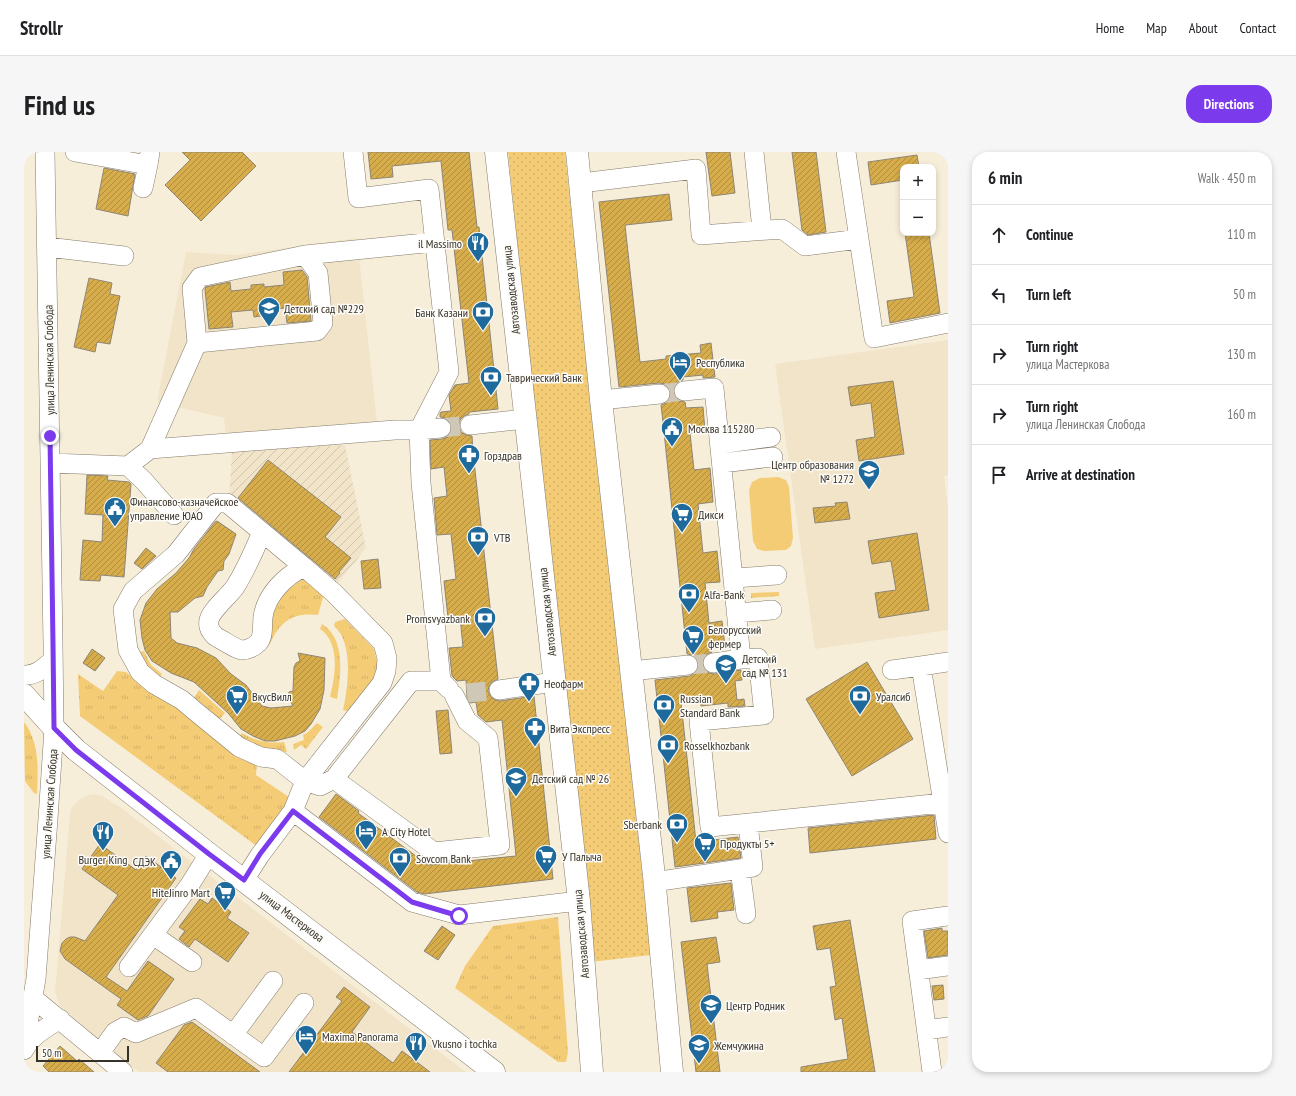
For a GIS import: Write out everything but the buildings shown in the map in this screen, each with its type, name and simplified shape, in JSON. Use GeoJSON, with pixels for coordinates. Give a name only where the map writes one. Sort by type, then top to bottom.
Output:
{"type":"FeatureCollection","features":[{"type":"Feature","properties":{"kind":"main road","name":"Автозаводская улица"},"geometry":{"type":"LineString","coordinates":[[496,152],[579,901],[592,1072]]}},
{"type":"Feature","properties":{"kind":"main road"},"geometry":{"type":"LineString","coordinates":[[577,152],[601,400],[654,882],[672,1072]]}},
{"type":"Feature","properties":{"kind":"main road","name":"улица Мастеркова"},"geometry":{"type":"LineString","coordinates":[[24,695],[76,750],[209,854],[494,1072]]}},
{"type":"Feature","properties":{"kind":"street","name":"улица Ленинская Слобода"},"geometry":{"type":"LineString","coordinates":[[24,1046],[34,998],[36,979],[54,728],[45,152]]}},
{"type":"Feature","properties":{"kind":"street"},"geometry":{"type":"LineString","coordinates":[[75,152],[149,159],[143,188]]}},
{"type":"Feature","properties":{"kind":"street"},"geometry":{"type":"LineString","coordinates":[[353,152],[358,198],[429,189],[449,372],[419,430],[421,483],[442,681]]}},
{"type":"Feature","properties":{"kind":"street"},"geometry":{"type":"LineString","coordinates":[[754,152],[762,230]]}},
{"type":"Feature","properties":{"kind":"street"},"geometry":{"type":"LineString","coordinates":[[846,152],[874,338],[948,323]]}},
{"type":"Feature","properties":{"kind":"street"},"geometry":{"type":"LineString","coordinates":[[580,183],[696,170],[701,235],[782,229],[804,246],[859,239]]}},
{"type":"Feature","properties":{"kind":"street"},"geometry":{"type":"LineString","coordinates":[[51,463],[128,466],[150,449],[197,344],[192,288],[200,276],[305,255],[435,242]]}},
{"type":"Feature","properties":{"kind":"street"},"geometry":{"type":"LineString","coordinates":[[47,247],[124,256]]}},
{"type":"Feature","properties":{"kind":"street"},"geometry":{"type":"LineString","coordinates":[[197,344],[317,331],[323,323],[318,274],[305,255]]}},
{"type":"Feature","properties":{"kind":"street"},"geometry":{"type":"LineString","coordinates":[[684,391],[714,388],[741,660]]}},
{"type":"Feature","properties":{"kind":"street"},"geometry":{"type":"LineString","coordinates":[[601,400],[660,394]]}},
{"type":"Feature","properties":{"kind":"street"},"geometry":{"type":"LineString","coordinates":[[470,425],[525,418]]}},
{"type":"Feature","properties":{"kind":"street"},"geometry":{"type":"LineString","coordinates":[[150,449],[395,430],[441,428]]}},
{"type":"Feature","properties":{"kind":"street"},"geometry":{"type":"LineString","coordinates":[[721,453],[771,438]]}},
{"type":"Feature","properties":{"kind":"street"},"geometry":{"type":"LineString","coordinates":[[721,453],[773,457]]}},
{"type":"Feature","properties":{"kind":"street"},"geometry":{"type":"LineString","coordinates":[[128,466],[144,481],[174,515]]}},
{"type":"Feature","properties":{"kind":"street"},"geometry":{"type":"LineString","coordinates":[[244,880],[260,854],[293,811],[305,781],[382,684],[386,671],[387,658],[383,643],[334,593],[227,503],[216,503],[176,554],[133,591],[123,609],[128,650],[140,672],[154,684],[182,700],[239,747],[261,757],[277,759],[305,781],[320,786],[334,780],[411,681],[442,681],[461,694],[467,721],[488,738],[500,845],[434,852],[334,780]]}},
{"type":"Feature","properties":{"kind":"street"},"geometry":{"type":"LineString","coordinates":[[262,532],[242,575],[234,588],[212,612],[209,619],[208,625],[211,632],[217,638],[240,650],[246,650],[258,643],[261,637],[264,615],[269,602],[285,579],[304,567]]}},
{"type":"Feature","properties":{"kind":"street"},"geometry":{"type":"LineString","coordinates":[[734,578],[777,575]]}},
{"type":"Feature","properties":{"kind":"street"},"geometry":{"type":"LineString","coordinates":[[736,613],[772,610]]}},
{"type":"Feature","properties":{"kind":"street"},"geometry":{"type":"LineString","coordinates":[[713,663],[758,658],[764,715],[699,721],[710,827],[943,803]]}},
{"type":"Feature","properties":{"kind":"street"},"geometry":{"type":"LineString","coordinates":[[24,675],[29,675],[43,669],[53,660]]}},
{"type":"Feature","properties":{"kind":"street"},"geometry":{"type":"LineString","coordinates":[[892,670],[948,662]]}},
{"type":"Feature","properties":{"kind":"street"},"geometry":{"type":"LineString","coordinates":[[631,671],[688,665]]}},
{"type":"Feature","properties":{"kind":"street"},"geometry":{"type":"LineString","coordinates":[[921,666],[948,833]]}},
{"type":"Feature","properties":{"kind":"street"},"geometry":{"type":"LineString","coordinates":[[499,690],[554,682]]}},
{"type":"Feature","properties":{"kind":"street"},"geometry":{"type":"LineString","coordinates":[[293,811],[412,902],[459,916],[579,901]]}},
{"type":"Feature","properties":{"kind":"street"},"geometry":{"type":"LineString","coordinates":[[654,882],[753,867],[748,824]]}},
{"type":"Feature","properties":{"kind":"street"},"geometry":{"type":"LineString","coordinates":[[129,967],[189,886],[209,854]]}},
{"type":"Feature","properties":{"kind":"street"},"geometry":{"type":"LineString","coordinates":[[740,869],[746,914]]}},
{"type":"Feature","properties":{"kind":"street"},"geometry":{"type":"LineString","coordinates":[[932,1072],[912,921],[948,916]]}},
{"type":"Feature","properties":{"kind":"street"},"geometry":{"type":"LineString","coordinates":[[153,935],[192,962]]}},
{"type":"Feature","properties":{"kind":"street"},"geometry":{"type":"LineString","coordinates":[[918,970],[948,966]]}},
{"type":"Feature","properties":{"kind":"street"},"geometry":{"type":"LineString","coordinates":[[36,979],[48,1002],[60,1019]]}},
{"type":"Feature","properties":{"kind":"street"},"geometry":{"type":"LineString","coordinates":[[233,1035],[273,981]]}},
{"type":"Feature","properties":{"kind":"street"},"geometry":{"type":"LineString","coordinates":[[34,998],[123,1072]]}},
{"type":"Feature","properties":{"kind":"street"},"geometry":{"type":"LineString","coordinates":[[100,1053],[115,1032],[124,1027],[136,1034],[196,1008],[264,1057],[304,1003]]}},
{"type":"Feature","properties":{"kind":"street"},"geometry":{"type":"LineString","coordinates":[[24,1050],[29,1041],[36,1034],[60,1019]]}},
{"type":"Feature","properties":{"kind":"street"},"geometry":{"type":"LineString","coordinates":[[927,1030],[948,1027]]}},
{"type":"Feature","properties":{"kind":"shaded area","name":"Детский сад №229"},"geometry":{"type":"Polygon","coordinates":[[[357,238],[377,423],[226,438],[224,418],[157,402],[186,252],[236,255],[357,238]]]}},
{"type":"Feature","properties":{"kind":"shaded area","name":"Центр образования № 1272"},"geometry":{"type":"Polygon","coordinates":[[[948,340],[948,475],[944,476],[948,507],[948,630],[815,649],[775,364],[948,340]]]}},
{"type":"Feature","properties":{"kind":"shaded area"},"geometry":{"type":"Polygon","coordinates":[[[345,445],[366,548],[335,587],[229,499],[232,452],[276,446],[345,445]]]}},
{"type":"Feature","properties":{"kind":"shaded area"},"geometry":{"type":"Polygon","coordinates":[[[93,794],[102,796],[120,807],[466,1072],[139,1072],[66,1014],[59,1004],[55,992],[70,814],[72,807],[79,800],[93,794]]]}},
{"type":"Feature","properties":{"kind":"green space"},"geometry":{"type":"Polygon","coordinates":[[[508,152],[565,152],[651,955],[591,962],[508,152]]]}},
{"type":"Feature","properties":{"kind":"green space"},"geometry":{"type":"Polygon","coordinates":[[[778,477],[786,480],[789,487],[793,538],[791,546],[786,550],[764,551],[757,549],[753,541],[749,490],[752,482],[760,478],[778,477]]]}},
{"type":"Feature","properties":{"kind":"green space"},"geometry":{"type":"Polygon","coordinates":[[[302,580],[307,580],[324,594],[318,615],[301,615],[288,620],[278,629],[270,644],[269,627],[274,609],[286,592],[302,580]]]}},
{"type":"Feature","properties":{"kind":"green space"},"geometry":{"type":"Polygon","coordinates":[[[779,592],[779,596],[751,598],[751,593],[779,592]]]}},
{"type":"Feature","properties":{"kind":"green space"},"geometry":{"type":"Polygon","coordinates":[[[345,619],[374,649],[378,665],[377,673],[350,712],[343,710],[348,678],[345,643],[334,626],[335,622],[345,619]]]}},
{"type":"Feature","properties":{"kind":"green space"},"geometry":{"type":"Polygon","coordinates":[[[322,624],[330,631],[335,639],[340,658],[340,679],[337,699],[330,697],[335,670],[334,651],[327,635],[320,629],[322,624]]]}},
{"type":"Feature","properties":{"kind":"green space"},"geometry":{"type":"Polygon","coordinates":[[[144,651],[151,665],[162,674],[158,680],[137,653],[144,651]]]}},
{"type":"Feature","properties":{"kind":"green space"},"geometry":{"type":"Polygon","coordinates":[[[117,671],[126,672],[155,696],[177,708],[240,758],[250,763],[257,763],[256,775],[292,799],[258,847],[80,716],[78,674],[103,691],[117,671]]]}},
{"type":"Feature","properties":{"kind":"green space"},"geometry":{"type":"Polygon","coordinates":[[[199,690],[225,713],[217,722],[192,701],[199,690]]]}},
{"type":"Feature","properties":{"kind":"green space"},"geometry":{"type":"Polygon","coordinates":[[[24,722],[33,739],[37,756],[37,794],[34,793],[25,781],[24,722]]]}},
{"type":"Feature","properties":{"kind":"green space"},"geometry":{"type":"Polygon","coordinates":[[[317,723],[323,727],[306,749],[301,745],[294,750],[293,744],[304,740],[303,735],[317,723]]]}},
{"type":"Feature","properties":{"kind":"green space"},"geometry":{"type":"Polygon","coordinates":[[[242,733],[263,741],[273,743],[284,742],[287,752],[276,752],[236,739],[242,733]]]}},
{"type":"Feature","properties":{"kind":"green space"},"geometry":{"type":"Polygon","coordinates":[[[558,917],[568,1052],[566,1062],[558,1062],[455,988],[465,966],[493,926],[558,917]]]}},
{"type":"Feature","properties":{"kind":"tunnel"},"geometry":{"type":"LineString","coordinates":[[660,394],[684,391]]}},
{"type":"Feature","properties":{"kind":"tunnel"},"geometry":{"type":"LineString","coordinates":[[441,428],[470,425]]}},
{"type":"Feature","properties":{"kind":"tunnel"},"geometry":{"type":"LineString","coordinates":[[688,665],[713,663]]}},
{"type":"Feature","properties":{"kind":"tunnel"},"geometry":{"type":"LineString","coordinates":[[467,693],[499,690]]}},
{"type":"Feature","properties":{"kind":"place","name":"il Massimo"},"geometry":{"type":"Point","coordinates":[478,262]}},
{"type":"Feature","properties":{"kind":"place","name":"Детский сад №229"},"geometry":{"type":"Point","coordinates":[269,328]}},
{"type":"Feature","properties":{"kind":"place","name":"Банк Казани"},"geometry":{"type":"Point","coordinates":[483,332]}},
{"type":"Feature","properties":{"kind":"place","name":"Республика"},"geometry":{"type":"Point","coordinates":[680,382]}},
{"type":"Feature","properties":{"kind":"place","name":"Таврический Банк"},"geometry":{"type":"Point","coordinates":[491,396]}},
{"type":"Feature","properties":{"kind":"place","name":"Москва 115280"},"geometry":{"type":"Point","coordinates":[672,448]}},
{"type":"Feature","properties":{"kind":"place","name":"Горздрав"},"geometry":{"type":"Point","coordinates":[469,474]}},
{"type":"Feature","properties":{"kind":"place","name":"Центр образования № 1272"},"geometry":{"type":"Point","coordinates":[869,490]}},
{"type":"Feature","properties":{"kind":"place","name":"Финансово-казначейское управление ЮАО"},"geometry":{"type":"Point","coordinates":[115,528]}},
{"type":"Feature","properties":{"kind":"place","name":"Дикси"},"geometry":{"type":"Point","coordinates":[682,534]}},
{"type":"Feature","properties":{"kind":"place","name":"VTB"},"geometry":{"type":"Point","coordinates":[478,556]}},
{"type":"Feature","properties":{"kind":"place","name":"Alfa-Bank"},"geometry":{"type":"Point","coordinates":[689,614]}},
{"type":"Feature","properties":{"kind":"place","name":"Promsvyazbank"},"geometry":{"type":"Point","coordinates":[485,638]}},
{"type":"Feature","properties":{"kind":"place","name":"Белорусский фермер"},"geometry":{"type":"Point","coordinates":[693,656]}},
{"type":"Feature","properties":{"kind":"place","name":"Детский сад № 131"},"geometry":{"type":"Point","coordinates":[726,684]}},
{"type":"Feature","properties":{"kind":"place","name":"Неофарм"},"geometry":{"type":"Point","coordinates":[529,702]}},
{"type":"Feature","properties":{"kind":"place","name":"ВкусВилл"},"geometry":{"type":"Point","coordinates":[237,716]}},
{"type":"Feature","properties":{"kind":"place","name":"Уралсиб"},"geometry":{"type":"Point","coordinates":[860,716]}},
{"type":"Feature","properties":{"kind":"place","name":"Russian Standard Bank"},"geometry":{"type":"Point","coordinates":[664,724]}},
{"type":"Feature","properties":{"kind":"place","name":"Вита Экспресс"},"geometry":{"type":"Point","coordinates":[535,748]}},
{"type":"Feature","properties":{"kind":"place","name":"Rosselkhozbank"},"geometry":{"type":"Point","coordinates":[668,764]}},
{"type":"Feature","properties":{"kind":"place","name":"Детский сад № 26"},"geometry":{"type":"Point","coordinates":[516,798]}},
{"type":"Feature","properties":{"kind":"place","name":"Sberbank"},"geometry":{"type":"Point","coordinates":[677,844]}},
{"type":"Feature","properties":{"kind":"place","name":"A City Hotel"},"geometry":{"type":"Point","coordinates":[366,850]}},
{"type":"Feature","properties":{"kind":"place","name":"Burger King"},"geometry":{"type":"Point","coordinates":[103,852]}},
{"type":"Feature","properties":{"kind":"place","name":"Продукты 5+"},"geometry":{"type":"Point","coordinates":[705,862]}},
{"type":"Feature","properties":{"kind":"place","name":"У Палыча"},"geometry":{"type":"Point","coordinates":[546,876]}},
{"type":"Feature","properties":{"kind":"place","name":"Sovcom Bank"},"geometry":{"type":"Point","coordinates":[400,878]}},
{"type":"Feature","properties":{"kind":"place","name":"СДЭК"},"geometry":{"type":"Point","coordinates":[171,880]}},
{"type":"Feature","properties":{"kind":"place","name":"HiteJinro Mart"},"geometry":{"type":"Point","coordinates":[225,912]}},
{"type":"Feature","properties":{"kind":"place","name":"Центр Родник"},"geometry":{"type":"Point","coordinates":[711,1024]}},
{"type":"Feature","properties":{"kind":"place","name":"Maxima Panorama"},"geometry":{"type":"Point","coordinates":[306,1056]}},
{"type":"Feature","properties":{"kind":"place","name":"Vkusno i tochka"},"geometry":{"type":"Point","coordinates":[416,1062]}},
{"type":"Feature","properties":{"kind":"place","name":"Жемчужина"},"geometry":{"type":"Point","coordinates":[699,1064]}},
{"type":"Feature","properties":{"kind":"route"},"geometry":{"type":"LineString","coordinates":[[50,436],[54,728],[76,750],[244,880],[260,854],[293,811],[412,902],[459,916]]}}]}
